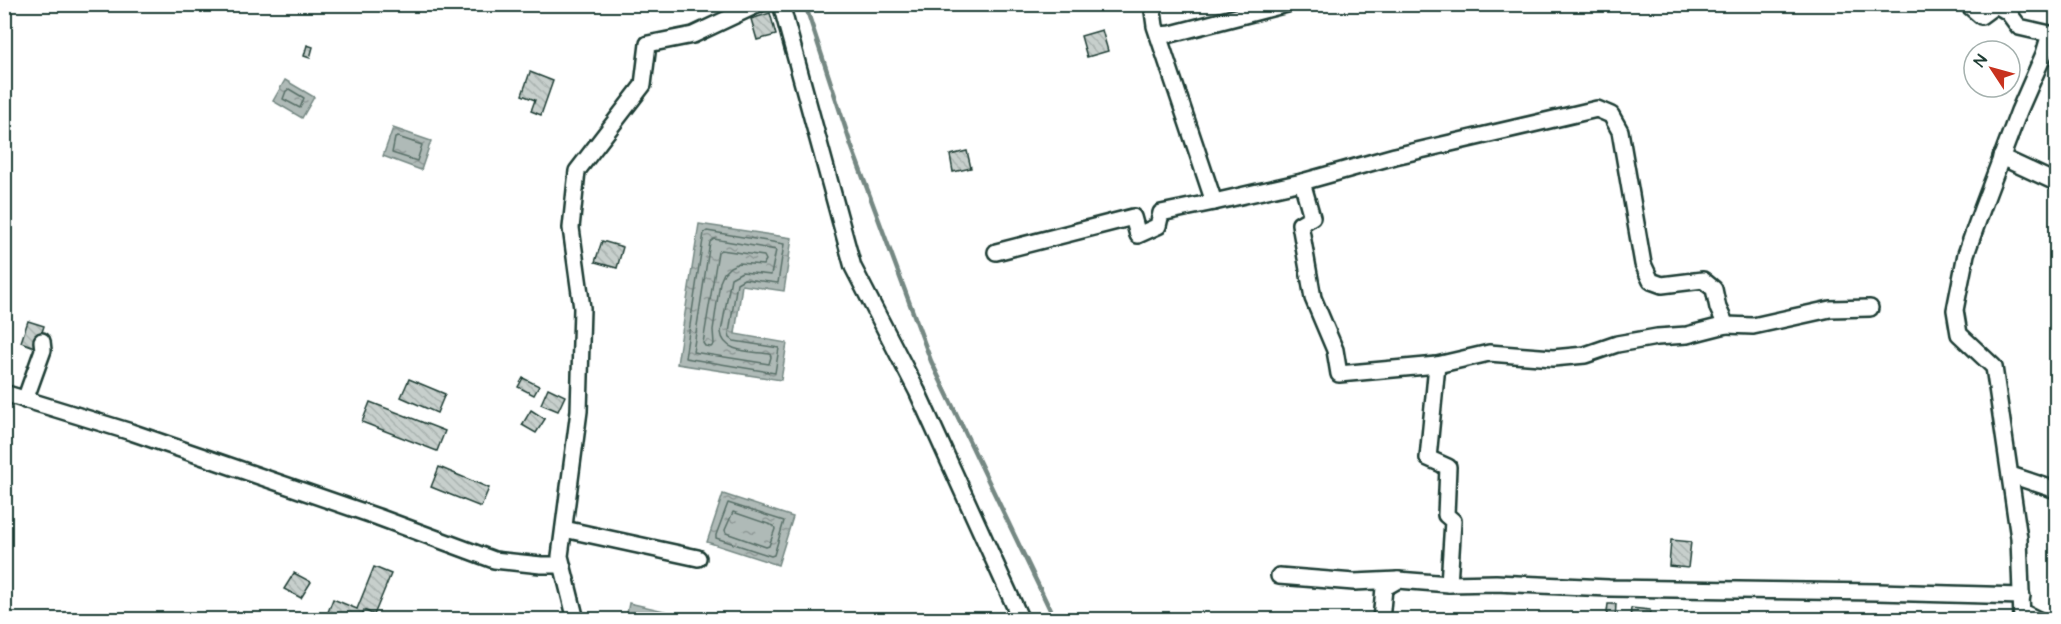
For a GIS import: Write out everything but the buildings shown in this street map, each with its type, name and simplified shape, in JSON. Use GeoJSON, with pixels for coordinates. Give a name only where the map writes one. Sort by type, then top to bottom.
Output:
{"type":"FeatureCollection","features":[{"type":"Feature","properties":{"kind":"street"},"geometry":{"type":"LineString","coordinates":[[576,620],[560,556],[579,411],[582,308],[571,228],[577,171],[644,85],[648,44],[693,35],[759,4]]}},
{"type":"Feature","properties":{"kind":"street"},"geometry":{"type":"LineString","coordinates":[[781,4],[854,267],[916,391],[1021,620]]}},
{"type":"Feature","properties":{"kind":"street"},"geometry":{"type":"LineString","coordinates":[[1152,4],[1159,35],[1214,202]]}},
{"type":"Feature","properties":{"kind":"street"},"geometry":{"type":"LineString","coordinates":[[1159,35],[1171,34],[1287,4]]}},
{"type":"Feature","properties":{"kind":"street"},"geometry":{"type":"LineString","coordinates":[[1967,4],[1982,16],[1996,5],[2008,12],[2019,27],[2050,34],[2044,54],[2001,157],[1966,254],[1955,310],[1959,334],[1994,367],[2019,538],[2022,616],[2038,620]]}},
{"type":"Feature","properties":{"kind":"street"},"geometry":{"type":"LineString","coordinates":[[996,252],[1133,218],[1138,235],[1158,226],[1161,213],[1302,183],[1395,156],[1597,109],[1611,115],[1620,132],[1643,264],[1652,281],[1662,285],[1703,280],[1714,289],[1718,308],[1726,325]]}},
{"type":"Feature","properties":{"kind":"street"},"geometry":{"type":"LineString","coordinates":[[2001,157],[2055,181]]}},
{"type":"Feature","properties":{"kind":"street"},"geometry":{"type":"LineString","coordinates":[[1302,183],[1312,217],[1300,224],[1313,298],[1335,350],[1339,374],[1437,365],[1489,353],[1553,357],[1585,355],[1617,344],[1657,337],[1687,335],[1726,325],[1753,326],[1830,309],[1870,308]]}},
{"type":"Feature","properties":{"kind":"street"},"geometry":{"type":"LineString","coordinates":[[25,400],[43,350],[42,341]]}},
{"type":"Feature","properties":{"kind":"street"},"geometry":{"type":"LineString","coordinates":[[1437,365],[1428,458],[1448,467],[1446,515],[1453,522],[1449,584]]}},
{"type":"Feature","properties":{"kind":"street"},"geometry":{"type":"LineString","coordinates":[[4,393],[131,432],[378,517],[494,560],[541,566],[562,565]]}},
{"type":"Feature","properties":{"kind":"street"},"geometry":{"type":"LineString","coordinates":[[2011,475],[2056,490]]}},
{"type":"Feature","properties":{"kind":"street"},"geometry":{"type":"LineString","coordinates":[[564,529],[698,558]]}},
{"type":"Feature","properties":{"kind":"street"},"geometry":{"type":"LineString","coordinates":[[1279,576],[1354,582],[1398,580],[1449,584],[1496,583],[1621,589],[2022,596]]}},
{"type":"Feature","properties":{"kind":"street"},"geometry":{"type":"LineString","coordinates":[[1381,620],[1384,588],[1398,580]]}},
{"type":"Feature","properties":{"kind":"street"},"geometry":{"type":"LineString","coordinates":[[1934,594],[2022,596]]}},
{"type":"Feature","properties":{"kind":"water"},"geometry":{"type":"Polygon","coordinates":[[[285,80],[314,97],[302,118],[273,101],[285,80]]]}},
{"type":"Feature","properties":{"kind":"water"},"geometry":{"type":"Polygon","coordinates":[[[393,128],[431,141],[421,170],[383,156],[393,128]]]}},
{"type":"Feature","properties":{"kind":"water"},"geometry":{"type":"Polygon","coordinates":[[[699,224],[792,238],[784,291],[742,285],[735,334],[787,343],[781,380],[677,364],[699,224]]]}},
{"type":"Feature","properties":{"kind":"water"},"geometry":{"type":"Polygon","coordinates":[[[723,494],[793,517],[778,565],[707,542],[723,494]]]}},
{"type":"Feature","properties":{"kind":"water"},"geometry":{"type":"Polygon","coordinates":[[[629,603],[682,615],[681,619],[626,619],[629,603]]]}},
{"type":"Feature","properties":{"kind":"waterway"},"geometry":{"type":"LineString","coordinates":[[805,4],[851,145],[931,361],[1055,620]]}}]}
